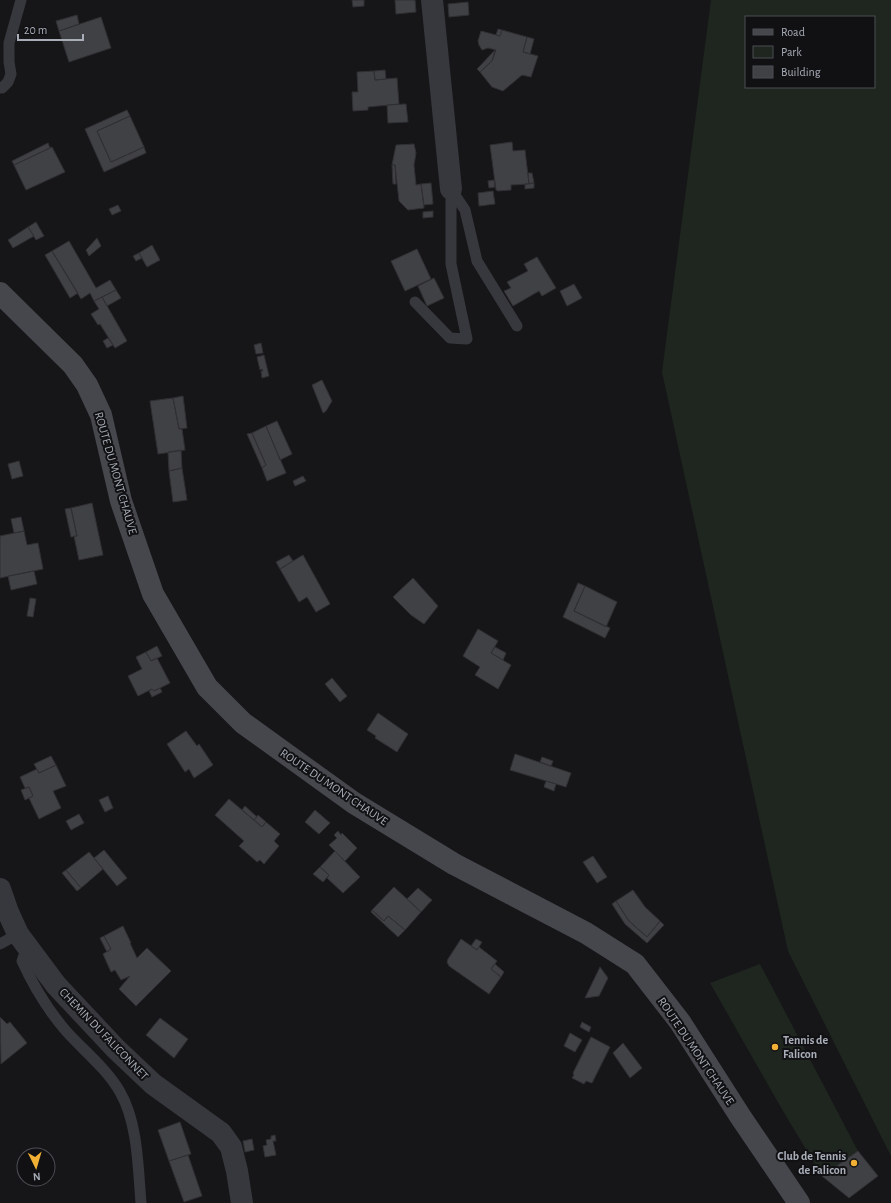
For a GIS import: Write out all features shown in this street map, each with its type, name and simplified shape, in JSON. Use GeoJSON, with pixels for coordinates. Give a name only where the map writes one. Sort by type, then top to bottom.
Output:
{"type":"FeatureCollection","features":[{"type":"Feature","properties":{"kind":"street"},"geometry":{"type":"LineString","coordinates":[[432,0],[451,189]]}},
{"type":"Feature","properties":{"kind":"street","name":"ROUTE DU MONT CHAUVE"},"geometry":{"type":"LineString","coordinates":[[0,293],[73,365],[87,385],[101,415],[121,501],[153,594],[207,687],[243,723],[354,804],[454,864],[586,933],[635,964],[680,1022],[740,1116],[799,1203]]}},
{"type":"Feature","properties":{"kind":"street","name":"CHEMIN DU FALICONNET"},"geometry":{"type":"LineString","coordinates":[[0,889],[8,912],[23,940],[56,985],[116,1049],[153,1084],[221,1133],[231,1147],[237,1171],[242,1203]]}},
{"type":"Feature","properties":{"kind":"lane"},"geometry":{"type":"LineString","coordinates":[[0,88],[8,82],[11,74],[8,62],[10,43],[21,0]]}},
{"type":"Feature","properties":{"kind":"lane"},"geometry":{"type":"LineString","coordinates":[[415,302],[450,338],[467,339],[451,264],[451,189]]}},
{"type":"Feature","properties":{"kind":"lane"},"geometry":{"type":"LineString","coordinates":[[451,189],[465,210],[477,261],[517,326]]}},
{"type":"Feature","properties":{"kind":"lane"},"geometry":{"type":"LineString","coordinates":[[0,944],[23,940],[22,960],[30,979],[65,1030],[112,1080],[121,1093],[128,1110],[134,1132],[140,1203]]}},
{"type":"Feature","properties":{"kind":"green space"},"geometry":{"type":"Polygon","coordinates":[[[711,0],[891,0],[891,1156],[788,951],[662,372],[711,0]]]}},
{"type":"Feature","properties":{"kind":"green space","name":"Tennis de Falicon"},"geometry":{"type":"Polygon","coordinates":[[[760,964],[858,1151],[822,1176],[710,983],[760,964]]]}},
{"type":"Feature","properties":{"kind":"building"},"geometry":{"type":"Polygon","coordinates":[[[352,0],[364,0],[364,6],[353,7],[352,0]]]}},
{"type":"Feature","properties":{"kind":"building"},"geometry":{"type":"Polygon","coordinates":[[[395,0],[415,0],[416,12],[396,14],[395,0]]]}},
{"type":"Feature","properties":{"kind":"building"},"geometry":{"type":"Polygon","coordinates":[[[468,2],[469,15],[449,17],[448,4],[468,2]]]}},
{"type":"Feature","properties":{"kind":"building"},"geometry":{"type":"Polygon","coordinates":[[[77,15],[79,24],[59,31],[56,21],[77,15]]]}},
{"type":"Feature","properties":{"kind":"building"},"geometry":{"type":"Polygon","coordinates":[[[101,17],[111,48],[69,62],[59,31],[101,17]]]}},
{"type":"Feature","properties":{"kind":"building"},"geometry":{"type":"Polygon","coordinates":[[[498,29],[502,30],[500,36],[496,35],[498,29]]]}},
{"type":"Feature","properties":{"kind":"building"},"geometry":{"type":"Polygon","coordinates":[[[502,30],[527,37],[523,52],[538,56],[531,77],[522,75],[503,91],[492,87],[480,72],[492,61],[496,50],[488,48],[482,50],[478,41],[481,31],[500,36],[502,30]]]}},
{"type":"Feature","properties":{"kind":"building"},"geometry":{"type":"Polygon","coordinates":[[[527,37],[534,39],[530,54],[523,52],[527,37]]]}},
{"type":"Feature","properties":{"kind":"building"},"geometry":{"type":"Polygon","coordinates":[[[495,50],[492,61],[480,72],[477,69],[495,50]]]}},
{"type":"Feature","properties":{"kind":"building"},"geometry":{"type":"Polygon","coordinates":[[[385,70],[386,79],[375,80],[374,71],[385,70]]]}},
{"type":"Feature","properties":{"kind":"building"},"geometry":{"type":"Polygon","coordinates":[[[374,71],[375,80],[397,78],[399,104],[368,107],[368,110],[353,111],[352,92],[358,92],[357,72],[374,71]]]}},
{"type":"Feature","properties":{"kind":"building"},"geometry":{"type":"Polygon","coordinates":[[[406,104],[408,122],[388,123],[387,105],[406,104]]]}},
{"type":"Feature","properties":{"kind":"building"},"geometry":{"type":"Polygon","coordinates":[[[127,110],[130,116],[97,131],[111,162],[144,147],[146,153],[104,172],[85,129],[127,110]]]}},
{"type":"Feature","properties":{"kind":"building"},"geometry":{"type":"Polygon","coordinates":[[[130,116],[144,147],[111,162],[97,131],[130,116]]]}},
{"type":"Feature","properties":{"kind":"building"},"geometry":{"type":"Polygon","coordinates":[[[512,142],[513,151],[525,150],[529,184],[511,185],[511,190],[498,191],[496,190],[490,145],[512,142]]]}},
{"type":"Feature","properties":{"kind":"building"},"geometry":{"type":"Polygon","coordinates":[[[48,143],[50,148],[14,165],[12,161],[48,143]]]}},
{"type":"Feature","properties":{"kind":"building"},"geometry":{"type":"Polygon","coordinates":[[[414,144],[416,153],[414,165],[416,185],[421,184],[424,208],[408,210],[399,201],[395,165],[392,165],[396,145],[414,144]]]}},
{"type":"Feature","properties":{"kind":"building"},"geometry":{"type":"Polygon","coordinates":[[[52,147],[65,172],[26,190],[14,165],[52,147]]]}},
{"type":"Feature","properties":{"kind":"building"},"geometry":{"type":"Polygon","coordinates":[[[392,165],[395,165],[396,184],[393,184],[392,165]]]}},
{"type":"Feature","properties":{"kind":"building"},"geometry":{"type":"Polygon","coordinates":[[[528,173],[532,173],[534,183],[529,184],[528,173]]]}},
{"type":"Feature","properties":{"kind":"building"},"geometry":{"type":"Polygon","coordinates":[[[494,180],[495,187],[489,188],[488,181],[494,180]]]}},
{"type":"Feature","properties":{"kind":"building"},"geometry":{"type":"Polygon","coordinates":[[[431,183],[433,204],[424,205],[421,184],[431,183]]]}},
{"type":"Feature","properties":{"kind":"building"},"geometry":{"type":"Polygon","coordinates":[[[534,183],[534,188],[525,189],[525,184],[534,183]]]}},
{"type":"Feature","properties":{"kind":"building"},"geometry":{"type":"Polygon","coordinates":[[[493,191],[495,204],[479,206],[478,193],[493,191]]]}},
{"type":"Feature","properties":{"kind":"building"},"geometry":{"type":"Polygon","coordinates":[[[118,205],[121,211],[112,215],[109,209],[118,205]]]}},
{"type":"Feature","properties":{"kind":"building"},"geometry":{"type":"Polygon","coordinates":[[[433,211],[433,217],[423,218],[423,212],[433,211]]]}},
{"type":"Feature","properties":{"kind":"building"},"geometry":{"type":"Polygon","coordinates":[[[36,222],[44,236],[36,240],[28,227],[36,222]]]}},
{"type":"Feature","properties":{"kind":"building"},"geometry":{"type":"Polygon","coordinates":[[[28,227],[34,236],[13,248],[8,240],[28,227]]]}},
{"type":"Feature","properties":{"kind":"building"},"geometry":{"type":"Polygon","coordinates":[[[97,238],[101,246],[89,256],[86,250],[97,238]]]}},
{"type":"Feature","properties":{"kind":"building"},"geometry":{"type":"Polygon","coordinates":[[[69,241],[96,288],[110,280],[116,290],[94,301],[90,293],[81,299],[52,251],[69,241]]]}},
{"type":"Feature","properties":{"kind":"building"},"geometry":{"type":"Polygon","coordinates":[[[152,245],[160,260],[147,267],[139,253],[152,245]]]}},
{"type":"Feature","properties":{"kind":"building"},"geometry":{"type":"Polygon","coordinates":[[[417,249],[431,279],[405,291],[391,261],[417,249]]]}},
{"type":"Feature","properties":{"kind":"building"},"geometry":{"type":"Polygon","coordinates":[[[52,251],[78,293],[70,298],[45,255],[52,251]]]}},
{"type":"Feature","properties":{"kind":"building"},"geometry":{"type":"Polygon","coordinates":[[[139,253],[142,258],[136,261],[133,256],[139,253]]]}},
{"type":"Feature","properties":{"kind":"building"},"geometry":{"type":"Polygon","coordinates":[[[537,257],[556,288],[542,296],[539,291],[513,306],[504,291],[511,288],[507,282],[528,271],[524,264],[537,257]]]}},
{"type":"Feature","properties":{"kind":"building"},"geometry":{"type":"Polygon","coordinates":[[[434,278],[444,298],[427,306],[418,286],[434,278]]]}},
{"type":"Feature","properties":{"kind":"building"},"geometry":{"type":"Polygon","coordinates":[[[574,284],[582,298],[567,306],[560,291],[574,284]]]}},
{"type":"Feature","properties":{"kind":"building"},"geometry":{"type":"Polygon","coordinates":[[[116,290],[121,298],[107,306],[102,297],[116,290]]]}},
{"type":"Feature","properties":{"kind":"building"},"geometry":{"type":"Polygon","coordinates":[[[102,297],[127,341],[115,348],[100,324],[98,325],[91,314],[99,309],[94,301],[102,297]]]}},
{"type":"Feature","properties":{"kind":"building"},"geometry":{"type":"Polygon","coordinates":[[[108,338],[113,345],[107,348],[103,341],[108,338]]]}},
{"type":"Feature","properties":{"kind":"building"},"geometry":{"type":"Polygon","coordinates":[[[261,343],[263,353],[256,354],[254,345],[261,343]]]}},
{"type":"Feature","properties":{"kind":"building"},"geometry":{"type":"Polygon","coordinates":[[[264,355],[269,376],[262,378],[261,371],[263,371],[262,369],[260,370],[257,357],[264,355]]]}},
{"type":"Feature","properties":{"kind":"building"},"geometry":{"type":"Polygon","coordinates":[[[322,380],[332,401],[323,413],[312,385],[322,380]]]}},
{"type":"Feature","properties":{"kind":"building"},"geometry":{"type":"Polygon","coordinates":[[[183,396],[187,428],[179,429],[173,398],[183,396]]]}},
{"type":"Feature","properties":{"kind":"building"},"geometry":{"type":"Polygon","coordinates":[[[173,398],[179,429],[182,429],[185,450],[158,454],[150,401],[173,398]]]}},
{"type":"Feature","properties":{"kind":"building"},"geometry":{"type":"Polygon","coordinates":[[[277,421],[292,454],[280,460],[266,426],[277,421]]]}},
{"type":"Feature","properties":{"kind":"building"},"geometry":{"type":"Polygon","coordinates":[[[266,426],[286,473],[267,481],[262,468],[266,465],[252,433],[266,426]]]}},
{"type":"Feature","properties":{"kind":"building"},"geometry":{"type":"Polygon","coordinates":[[[252,433],[266,465],[262,468],[247,434],[252,433]]]}},
{"type":"Feature","properties":{"kind":"building"},"geometry":{"type":"Polygon","coordinates":[[[181,450],[182,468],[169,471],[168,452],[181,450]]]}},
{"type":"Feature","properties":{"kind":"building"},"geometry":{"type":"Polygon","coordinates":[[[19,461],[23,476],[12,479],[8,464],[19,461]]]}},
{"type":"Feature","properties":{"kind":"building"},"geometry":{"type":"Polygon","coordinates":[[[182,468],[187,500],[173,502],[169,471],[182,468]]]}},
{"type":"Feature","properties":{"kind":"building"},"geometry":{"type":"Polygon","coordinates":[[[303,476],[306,481],[295,486],[293,481],[303,476]]]}},
{"type":"Feature","properties":{"kind":"building"},"geometry":{"type":"Polygon","coordinates":[[[92,503],[103,555],[79,560],[74,536],[77,536],[71,508],[92,503]]]}},
{"type":"Feature","properties":{"kind":"building"},"geometry":{"type":"Polygon","coordinates":[[[71,508],[77,536],[71,537],[65,509],[71,508]]]}},
{"type":"Feature","properties":{"kind":"building"},"geometry":{"type":"Polygon","coordinates":[[[21,517],[24,531],[14,533],[11,519],[21,517]]]}},
{"type":"Feature","properties":{"kind":"building"},"geometry":{"type":"Polygon","coordinates":[[[24,531],[27,545],[38,543],[43,569],[0,578],[0,536],[24,531]]]}},
{"type":"Feature","properties":{"kind":"building"},"geometry":{"type":"Polygon","coordinates":[[[289,555],[293,561],[280,569],[276,562],[289,555]]]}},
{"type":"Feature","properties":{"kind":"building"},"geometry":{"type":"Polygon","coordinates":[[[303,555],[330,604],[316,612],[307,597],[299,602],[280,569],[303,555]]]}},
{"type":"Feature","properties":{"kind":"building"},"geometry":{"type":"Polygon","coordinates":[[[34,571],[37,584],[11,590],[8,576],[34,571]]]}},
{"type":"Feature","properties":{"kind":"building"},"geometry":{"type":"Polygon","coordinates":[[[413,578],[438,606],[424,624],[411,615],[393,597],[413,578]]]}},
{"type":"Feature","properties":{"kind":"building"},"geometry":{"type":"Polygon","coordinates":[[[578,583],[585,586],[574,611],[610,628],[605,638],[563,617],[578,583]]]}},
{"type":"Feature","properties":{"kind":"building"},"geometry":{"type":"Polygon","coordinates":[[[585,586],[617,602],[606,627],[574,611],[585,586]]]}},
{"type":"Feature","properties":{"kind":"building"},"geometry":{"type":"Polygon","coordinates":[[[30,598],[36,599],[33,617],[27,616],[30,598]]]}},
{"type":"Feature","properties":{"kind":"building"},"geometry":{"type":"Polygon","coordinates":[[[478,629],[498,641],[491,653],[511,665],[498,689],[475,675],[480,667],[463,656],[478,629]]]}},
{"type":"Feature","properties":{"kind":"building"},"geometry":{"type":"Polygon","coordinates":[[[157,646],[162,656],[151,661],[146,652],[157,646]]]}},
{"type":"Feature","properties":{"kind":"building"},"geometry":{"type":"Polygon","coordinates":[[[495,647],[506,653],[503,660],[491,653],[495,647]]]}},
{"type":"Feature","properties":{"kind":"building"},"geometry":{"type":"Polygon","coordinates":[[[146,652],[151,661],[157,658],[170,683],[154,691],[152,689],[138,696],[128,676],[142,669],[136,657],[146,652]]]}},
{"type":"Feature","properties":{"kind":"building"},"geometry":{"type":"Polygon","coordinates":[[[332,678],[347,696],[340,702],[325,684],[332,678]]]}},
{"type":"Feature","properties":{"kind":"building"},"geometry":{"type":"Polygon","coordinates":[[[160,688],[162,692],[152,697],[149,691],[152,689],[154,691],[160,688]]]}},
{"type":"Feature","properties":{"kind":"building"},"geometry":{"type":"Polygon","coordinates":[[[378,713],[408,734],[397,752],[375,738],[376,736],[367,730],[378,713]]]}},
{"type":"Feature","properties":{"kind":"building"},"geometry":{"type":"Polygon","coordinates":[[[186,731],[197,746],[199,744],[213,765],[194,778],[189,769],[185,772],[167,744],[186,731]]]}},
{"type":"Feature","properties":{"kind":"building"},"geometry":{"type":"Polygon","coordinates":[[[515,754],[571,773],[566,787],[510,770],[515,754]]]}},
{"type":"Feature","properties":{"kind":"building"},"geometry":{"type":"Polygon","coordinates":[[[51,756],[56,765],[39,773],[34,764],[51,756]]]}},
{"type":"Feature","properties":{"kind":"building"},"geometry":{"type":"Polygon","coordinates":[[[542,757],[553,761],[551,766],[540,762],[542,757]]]}},
{"type":"Feature","properties":{"kind":"building"},"geometry":{"type":"Polygon","coordinates":[[[56,765],[66,786],[53,791],[61,808],[39,819],[29,798],[33,796],[29,787],[25,788],[20,777],[37,769],[39,773],[56,765]]]}},
{"type":"Feature","properties":{"kind":"building"},"geometry":{"type":"Polygon","coordinates":[[[546,781],[556,784],[554,791],[544,787],[546,781]]]}},
{"type":"Feature","properties":{"kind":"building"},"geometry":{"type":"Polygon","coordinates":[[[29,787],[33,796],[25,800],[21,790],[29,787]]]}},
{"type":"Feature","properties":{"kind":"building"},"geometry":{"type":"Polygon","coordinates":[[[108,796],[113,808],[105,812],[99,800],[108,796]]]}},
{"type":"Feature","properties":{"kind":"building"},"geometry":{"type":"Polygon","coordinates":[[[229,799],[262,827],[266,822],[280,834],[274,841],[279,846],[264,864],[260,860],[257,862],[239,846],[244,841],[215,815],[229,799]]]}},
{"type":"Feature","properties":{"kind":"building"},"geometry":{"type":"Polygon","coordinates":[[[245,806],[257,817],[254,820],[242,810],[245,806]]]}},
{"type":"Feature","properties":{"kind":"building"},"geometry":{"type":"Polygon","coordinates":[[[315,810],[330,823],[319,834],[305,822],[315,810]]]}},
{"type":"Feature","properties":{"kind":"building"},"geometry":{"type":"Polygon","coordinates":[[[79,814],[84,823],[71,830],[66,821],[79,814]]]}},
{"type":"Feature","properties":{"kind":"building"},"geometry":{"type":"Polygon","coordinates":[[[258,815],[266,822],[262,827],[254,820],[258,815]]]}},
{"type":"Feature","properties":{"kind":"building"},"geometry":{"type":"Polygon","coordinates":[[[338,831],[357,848],[345,861],[329,845],[337,838],[334,835],[338,831]]]}},
{"type":"Feature","properties":{"kind":"building"},"geometry":{"type":"Polygon","coordinates":[[[104,850],[127,878],[117,886],[94,858],[104,850]]]}},
{"type":"Feature","properties":{"kind":"building"},"geometry":{"type":"Polygon","coordinates":[[[335,851],[360,877],[343,893],[327,878],[329,875],[320,867],[335,851]]]}},
{"type":"Feature","properties":{"kind":"building"},"geometry":{"type":"Polygon","coordinates":[[[89,852],[103,869],[81,888],[66,870],[89,852]]]}},
{"type":"Feature","properties":{"kind":"building"},"geometry":{"type":"Polygon","coordinates":[[[593,856],[607,877],[597,883],[583,862],[593,856]]]}},
{"type":"Feature","properties":{"kind":"building"},"geometry":{"type":"Polygon","coordinates":[[[320,867],[329,875],[323,882],[313,874],[320,867]]]}},
{"type":"Feature","properties":{"kind":"building"},"geometry":{"type":"Polygon","coordinates":[[[66,870],[81,888],[77,891],[62,873],[66,870]]]}},
{"type":"Feature","properties":{"kind":"building"},"geometry":{"type":"Polygon","coordinates":[[[394,887],[421,912],[405,930],[388,916],[384,921],[372,910],[394,887]]]}},
{"type":"Feature","properties":{"kind":"building"},"geometry":{"type":"Polygon","coordinates":[[[418,888],[432,900],[421,912],[407,899],[418,888]]]}},
{"type":"Feature","properties":{"kind":"building"},"geometry":{"type":"Polygon","coordinates":[[[633,890],[645,907],[660,921],[647,937],[629,921],[616,901],[633,890]]]}},
{"type":"Feature","properties":{"kind":"building"},"geometry":{"type":"Polygon","coordinates":[[[616,901],[629,921],[647,937],[660,921],[664,925],[647,943],[625,924],[612,904],[616,901]]]}},
{"type":"Feature","properties":{"kind":"building"},"geometry":{"type":"Polygon","coordinates":[[[372,910],[384,921],[388,916],[405,930],[398,937],[371,912],[372,910]]]}},
{"type":"Feature","properties":{"kind":"building"},"geometry":{"type":"Polygon","coordinates":[[[123,926],[137,958],[147,948],[171,971],[136,1006],[119,989],[130,976],[121,980],[115,970],[111,972],[103,954],[111,949],[104,936],[123,926]]]}},
{"type":"Feature","properties":{"kind":"building"},"geometry":{"type":"Polygon","coordinates":[[[104,936],[111,949],[107,952],[100,938],[104,936]]]}},
{"type":"Feature","properties":{"kind":"building"},"geometry":{"type":"Polygon","coordinates":[[[461,939],[477,950],[479,947],[497,961],[491,969],[501,977],[489,994],[449,966],[447,962],[448,959],[461,939]]]}},
{"type":"Feature","properties":{"kind":"building"},"geometry":{"type":"Polygon","coordinates":[[[476,939],[482,942],[477,950],[471,946],[476,939]]]}},
{"type":"Feature","properties":{"kind":"building"},"geometry":{"type":"Polygon","coordinates":[[[495,964],[504,972],[501,977],[491,969],[495,964]]]}},
{"type":"Feature","properties":{"kind":"building"},"geometry":{"type":"Polygon","coordinates":[[[600,967],[608,978],[599,996],[585,998],[600,967]]]}},
{"type":"Feature","properties":{"kind":"building"},"geometry":{"type":"Polygon","coordinates":[[[0,1017],[7,1024],[10,1022],[27,1043],[1,1064],[0,1017]]]}},
{"type":"Feature","properties":{"kind":"building"},"geometry":{"type":"Polygon","coordinates":[[[160,1018],[188,1039],[174,1058],[146,1035],[160,1018]]]}},
{"type":"Feature","properties":{"kind":"building"},"geometry":{"type":"Polygon","coordinates":[[[582,1022],[591,1027],[589,1032],[580,1027],[582,1022]]]}},
{"type":"Feature","properties":{"kind":"building"},"geometry":{"type":"Polygon","coordinates":[[[570,1033],[582,1040],[575,1052],[564,1046],[570,1033]]]}},
{"type":"Feature","properties":{"kind":"building"},"geometry":{"type":"Polygon","coordinates":[[[591,1037],[610,1047],[592,1083],[586,1081],[584,1084],[572,1078],[591,1037]]]}},
{"type":"Feature","properties":{"kind":"building"},"geometry":{"type":"Polygon","coordinates":[[[623,1043],[642,1068],[630,1078],[613,1053],[623,1043]]]}},
{"type":"Feature","properties":{"kind":"building"},"geometry":{"type":"Polygon","coordinates":[[[180,1122],[191,1154],[169,1161],[158,1130],[180,1122]]]}},
{"type":"Feature","properties":{"kind":"building"},"geometry":{"type":"Polygon","coordinates":[[[275,1135],[276,1141],[273,1141],[276,1155],[265,1157],[263,1146],[267,1145],[266,1140],[271,1139],[271,1136],[275,1135]]]}},
{"type":"Feature","properties":{"kind":"building"},"geometry":{"type":"Polygon","coordinates":[[[252,1139],[254,1150],[245,1152],[243,1141],[252,1139]]]}},
{"type":"Feature","properties":{"kind":"building","name":"Club de Tennis de Falicon"},"geometry":{"type":"Polygon","coordinates":[[[858,1151],[878,1176],[849,1198],[822,1176],[858,1151]]]}},
{"type":"Feature","properties":{"kind":"building"},"geometry":{"type":"Polygon","coordinates":[[[188,1155],[202,1196],[184,1202],[169,1161],[188,1155]]]}},
{"type":"Feature","properties":{"kind":"place","name":"Tennis de Falicon"},"geometry":{"type":"Point","coordinates":[775,1047]}},
{"type":"Feature","properties":{"kind":"place","name":"Club de Tennis de Falicon"},"geometry":{"type":"Point","coordinates":[854,1163]}}]}
